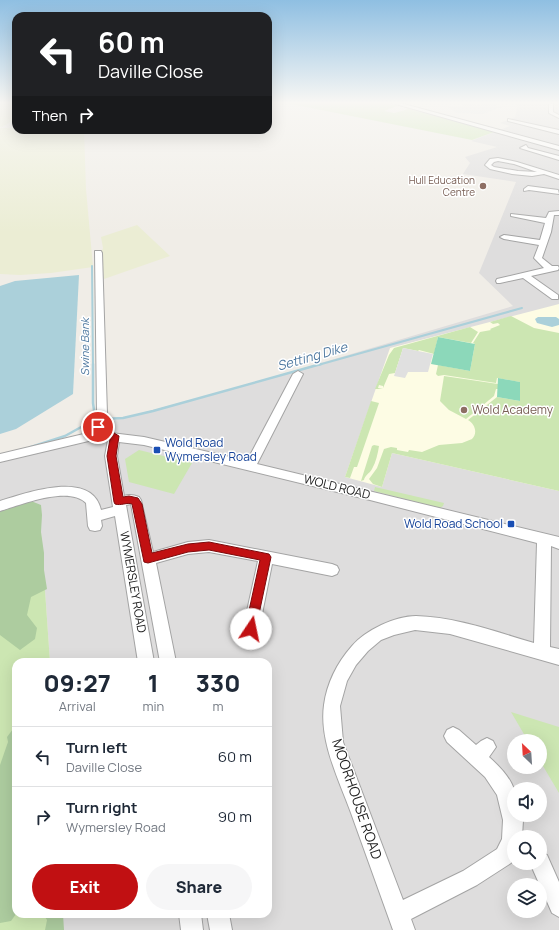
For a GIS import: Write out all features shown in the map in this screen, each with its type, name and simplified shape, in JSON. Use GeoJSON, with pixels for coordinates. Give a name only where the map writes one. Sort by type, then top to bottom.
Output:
{"type":"FeatureCollection","features":[{"type":"Feature","properties":{"kind":"street"},"geometry":{"type":"LineString","coordinates":[[534,152],[546,146]]}},
{"type":"Feature","properties":{"kind":"street"},"geometry":{"type":"LineString","coordinates":[[526,147],[523,148],[559,158]]}},
{"type":"Feature","properties":{"kind":"street"},"geometry":{"type":"LineString","coordinates":[[544,172],[539,174],[529,174],[492,168],[488,165],[492,160],[496,159],[530,168],[544,172],[559,177]]}},
{"type":"Feature","properties":{"kind":"street"},"geometry":{"type":"LineString","coordinates":[[530,168],[541,164]]}},
{"type":"Feature","properties":{"kind":"street"},"geometry":{"type":"LineString","coordinates":[[526,190],[528,188],[558,195],[559,184]]}},
{"type":"Feature","properties":{"kind":"street"},"geometry":{"type":"LineString","coordinates":[[555,268],[542,263],[538,258],[543,243],[550,232],[549,221],[551,213],[559,213]]}},
{"type":"Feature","properties":{"kind":"street"},"geometry":{"type":"LineString","coordinates":[[516,216],[549,221]]}},
{"type":"Feature","properties":{"kind":"street"},"geometry":{"type":"LineString","coordinates":[[507,238],[543,243]]}},
{"type":"Feature","properties":{"kind":"street"},"geometry":{"type":"LineString","coordinates":[[97,435],[100,417],[98,253]]}},
{"type":"Feature","properties":{"kind":"street"},"geometry":{"type":"LineString","coordinates":[[500,280],[555,268]]}},
{"type":"Feature","properties":{"kind":"street"},"geometry":{"type":"LineString","coordinates":[[524,275],[555,297]]}},
{"type":"Feature","properties":{"kind":"street"},"geometry":{"type":"LineString","coordinates":[[250,466],[298,374]]}},
{"type":"Feature","properties":{"kind":"street","name":"WOLD ROAD"},"geometry":{"type":"LineString","coordinates":[[0,458],[97,435],[114,436],[144,441],[250,466],[559,543]]}},
{"type":"Feature","properties":{"kind":"street","name":"WYMERSLEY ROAD"},"geometry":{"type":"LineString","coordinates":[[114,436],[111,456],[145,658]]}},
{"type":"Feature","properties":{"kind":"street"},"geometry":{"type":"LineString","coordinates":[[0,504],[46,492],[81,494],[88,496],[92,501],[95,521],[120,506]]}},
{"type":"Feature","properties":{"kind":"street","name":"WYMERSLEY ROAD"},"geometry":{"type":"LineString","coordinates":[[120,506],[129,499],[135,500],[137,504],[167,658]]}},
{"type":"Feature","properties":{"kind":"street"},"geometry":{"type":"LineString","coordinates":[[542,652],[544,539]]}},
{"type":"Feature","properties":{"kind":"street"},"geometry":{"type":"LineString","coordinates":[[148,559],[188,548],[209,546],[332,569]]}},
{"type":"Feature","properties":{"kind":"street"},"geometry":{"type":"LineString","coordinates":[[251,629],[266,557]]}},
{"type":"Feature","properties":{"kind":"street","name":"MOORHOUSE ROAD"},"geometry":{"type":"LineString","coordinates":[[401,922],[334,742],[332,706],[339,678],[350,660],[362,646],[376,635],[394,628],[415,623],[450,627],[559,657]]}},
{"type":"Feature","properties":{"kind":"street"},"geometry":{"type":"LineString","coordinates":[[453,736],[482,752],[491,771],[505,791],[513,820],[513,830]]}},
{"type":"Feature","properties":{"kind":"street"},"geometry":{"type":"LineString","coordinates":[[401,922],[504,856],[507,851]]}},
{"type":"Feature","properties":{"kind":"street"},"geometry":{"type":"LineString","coordinates":[[543,870],[559,906]]}},
{"type":"Feature","properties":{"kind":"street"},"geometry":{"type":"LineString","coordinates":[[190,918],[192,930]]}},
{"type":"Feature","properties":{"kind":"street"},"geometry":{"type":"LineString","coordinates":[[219,918],[221,930]]}},
{"type":"Feature","properties":{"kind":"shaded area"},"geometry":{"type":"Polygon","coordinates":[[[0,146],[85,146],[86,189],[93,267],[51,273],[20,275],[0,274],[0,146]]]}},
{"type":"Feature","properties":{"kind":"shaded area"},"geometry":{"type":"Polygon","coordinates":[[[494,146],[559,146],[559,930],[63,930],[62,918],[272,918],[272,658],[50,658],[39,504],[0,516],[0,462],[73,445],[115,420],[233,389],[513,306],[479,273],[516,182],[463,174],[470,163],[465,157],[497,147],[494,146]]]}},
{"type":"Feature","properties":{"kind":"shaded area"},"geometry":{"type":"Polygon","coordinates":[[[137,225],[170,256],[104,279],[100,256],[103,248],[101,237],[137,225]]]}},
{"type":"Feature","properties":{"kind":"shaded area","name":"Wold Academy"},"geometry":{"type":"Polygon","coordinates":[[[559,304],[559,491],[392,453],[382,487],[345,477],[390,348],[559,304]]]}},
{"type":"Feature","properties":{"kind":"shaded area"},"geometry":{"type":"Polygon","coordinates":[[[403,348],[433,354],[428,372],[408,372],[405,378],[394,376],[403,348]]]}},
{"type":"Feature","properties":{"kind":"green space"},"geometry":{"type":"Polygon","coordinates":[[[511,316],[534,328],[559,333],[559,491],[392,453],[382,487],[373,484],[369,479],[377,468],[384,449],[391,447],[408,452],[409,450],[422,452],[439,445],[462,443],[472,439],[475,434],[474,426],[468,420],[497,397],[520,401],[520,382],[497,378],[496,383],[444,375],[438,376],[436,374],[438,365],[470,371],[475,344],[473,343],[480,332],[491,330],[490,329],[500,325],[498,323],[493,324],[490,322],[511,316]]]}},
{"type":"Feature","properties":{"kind":"green space"},"geometry":{"type":"Polygon","coordinates":[[[470,327],[478,332],[471,343],[438,337],[434,354],[403,348],[395,373],[389,374],[383,388],[383,386],[379,385],[378,388],[383,389],[375,389],[389,355],[394,348],[470,327]]]}},
{"type":"Feature","properties":{"kind":"green space"},"geometry":{"type":"Polygon","coordinates":[[[438,337],[475,344],[470,371],[431,364],[438,337]]]}},
{"type":"Feature","properties":{"kind":"green space"},"geometry":{"type":"Polygon","coordinates":[[[444,376],[498,384],[498,389],[496,389],[494,396],[466,419],[449,410],[440,401],[444,376]]]}},
{"type":"Feature","properties":{"kind":"green space"},"geometry":{"type":"Polygon","coordinates":[[[498,378],[520,382],[520,401],[497,397],[498,378]]]}},
{"type":"Feature","properties":{"kind":"green space"},"geometry":{"type":"Polygon","coordinates":[[[371,401],[379,403],[357,467],[354,467],[350,478],[345,477],[371,401]]]}},
{"type":"Feature","properties":{"kind":"green space"},"geometry":{"type":"Polygon","coordinates":[[[372,446],[379,446],[376,460],[371,471],[364,480],[361,481],[372,446]]]}},
{"type":"Feature","properties":{"kind":"green space"},"geometry":{"type":"Polygon","coordinates":[[[139,450],[192,463],[174,494],[129,482],[125,459],[139,450]]]}},
{"type":"Feature","properties":{"kind":"green space"},"geometry":{"type":"Polygon","coordinates":[[[375,487],[444,503],[440,508],[374,491],[375,487]]]}},
{"type":"Feature","properties":{"kind":"green space"},"geometry":{"type":"Polygon","coordinates":[[[31,501],[41,505],[41,532],[47,589],[31,597],[27,615],[37,628],[35,639],[20,650],[0,635],[0,510],[31,501]]]}},
{"type":"Feature","properties":{"kind":"green space"},"geometry":{"type":"Polygon","coordinates":[[[39,504],[50,658],[12,658],[12,918],[62,918],[63,930],[0,930],[0,516],[39,504]]]}},
{"type":"Feature","properties":{"kind":"green space"},"geometry":{"type":"Polygon","coordinates":[[[511,712],[559,727],[559,793],[547,773],[547,734],[524,734],[511,712]]]}},
{"type":"Feature","properties":{"kind":"green space"},"geometry":{"type":"Polygon","coordinates":[[[12,730],[13,918],[11,921],[0,923],[0,765],[8,742],[7,737],[12,730]]]}},
{"type":"Feature","properties":{"kind":"green space"},"geometry":{"type":"Polygon","coordinates":[[[46,918],[63,918],[64,930],[45,930],[47,920],[46,918]]]}},
{"type":"Feature","properties":{"kind":"water"},"geometry":{"type":"Polygon","coordinates":[[[79,275],[73,394],[16,429],[0,434],[0,286],[15,281],[79,275]]]}},
{"type":"Feature","properties":{"kind":"water"},"geometry":{"type":"Polygon","coordinates":[[[538,317],[556,317],[559,319],[559,325],[552,327],[537,323],[535,319],[538,317]]]}},
{"type":"Feature","properties":{"kind":"waterway","name":"Swine Bank"},"geometry":{"type":"LineString","coordinates":[[92,266],[93,365]]}},
{"type":"Feature","properties":{"kind":"waterway","name":"Setting Dike"},"geometry":{"type":"LineString","coordinates":[[318,365],[522,308]]}},
{"type":"Feature","properties":{"kind":"waterway","name":"Setting Dike"},"geometry":{"type":"LineString","coordinates":[[103,419],[123,418],[153,411],[321,364]]}},
{"type":"Feature","properties":{"kind":"waterway","name":"Swine Bank"},"geometry":{"type":"LineString","coordinates":[[93,365],[93,403],[95,417],[98,418]]}},
{"type":"Feature","properties":{"kind":"waterway"},"geometry":{"type":"LineString","coordinates":[[31,447],[65,436],[83,426]]}},
{"type":"Feature","properties":{"kind":"place","name":"Hull Education Centre"},"geometry":{"type":"Point","coordinates":[483,186]}},
{"type":"Feature","properties":{"kind":"place","name":"Wold Academy"},"geometry":{"type":"Point","coordinates":[464,410]}},
{"type":"Feature","properties":{"kind":"place","name":"Wold Road Wymersley Road"},"geometry":{"type":"Point","coordinates":[157,450]}},
{"type":"Feature","properties":{"kind":"place","name":"Wold Road School"},"geometry":{"type":"Point","coordinates":[511,524]}},
{"type":"Feature","properties":{"kind":"route"},"geometry":{"type":"LineString","coordinates":[[98,427],[97,435],[114,436],[111,456],[119,502],[129,499],[135,500],[148,559],[198,546],[209,546],[266,557],[251,629]]}}]}
